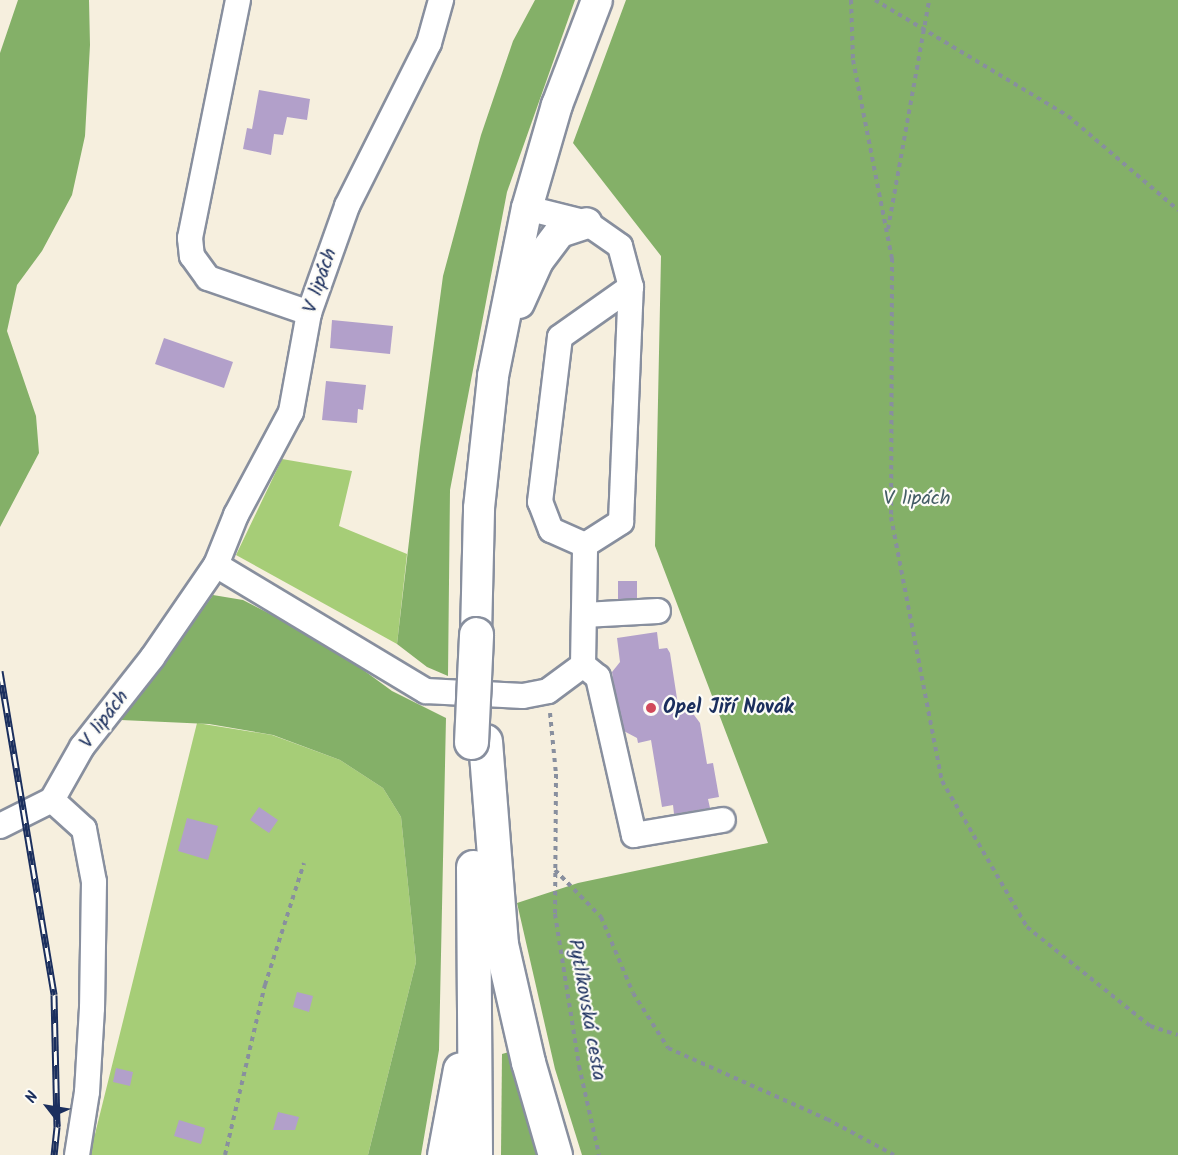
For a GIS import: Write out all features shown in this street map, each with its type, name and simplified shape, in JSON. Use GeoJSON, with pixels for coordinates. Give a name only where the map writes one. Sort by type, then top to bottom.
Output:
{"type":"FeatureCollection","features":[{"type":"Feature","properties":{"kind":"highway"},"geometry":{"type":"LineString","coordinates":[[475,1155],[478,742],[476,634]]}},
{"type":"Feature","properties":{"kind":"highway"},"geometry":{"type":"LineString","coordinates":[[478,742],[501,944],[528,1062],[555,1155]]}},
{"type":"Feature","properties":{"kind":"highway"},"geometry":{"type":"LineString","coordinates":[[444,1155],[475,988]]}},
{"type":"Feature","properties":{"kind":"main road"},"geometry":{"type":"LineString","coordinates":[[476,634],[479,508],[493,376],[527,208],[557,105],[597,0]]}},
{"type":"Feature","properties":{"kind":"main road"},"geometry":{"type":"LineString","coordinates":[[493,376],[538,261],[560,232],[588,223]]}},
{"type":"Feature","properties":{"kind":"street"},"geometry":{"type":"LineString","coordinates":[[238,0],[190,238],[192,256],[208,278],[309,313]]}},
{"type":"Feature","properties":{"kind":"street","name":"V lipách"},"geometry":{"type":"LineString","coordinates":[[52,800],[82,747],[152,658],[216,565],[236,515],[291,412],[309,313],[347,206],[429,43],[441,0]]}},
{"type":"Feature","properties":{"kind":"street"},"geometry":{"type":"LineString","coordinates":[[527,208],[588,223],[620,246],[631,287],[621,522],[585,545]]}},
{"type":"Feature","properties":{"kind":"street"},"geometry":{"type":"LineString","coordinates":[[585,545],[551,530],[540,502],[560,337],[631,287]]}},
{"type":"Feature","properties":{"kind":"street"},"geometry":{"type":"LineString","coordinates":[[583,665],[585,545]]}},
{"type":"Feature","properties":{"kind":"street"},"geometry":{"type":"LineString","coordinates":[[216,565],[426,691],[523,696],[548,691],[583,665]]}},
{"type":"Feature","properties":{"kind":"street"},"geometry":{"type":"LineString","coordinates":[[584,615],[658,611]]}},
{"type":"Feature","properties":{"kind":"street"},"geometry":{"type":"LineString","coordinates":[[583,665],[598,677],[634,835],[723,820]]}},
{"type":"Feature","properties":{"kind":"street"},"geometry":{"type":"LineString","coordinates":[[0,826],[52,800],[84,829],[94,882],[92,1008],[87,1092],[77,1155]]}},
{"type":"Feature","properties":{"kind":"path"},"geometry":{"type":"LineString","coordinates":[[851,0],[853,60],[892,258],[891,517],[942,781],[1027,927],[1150,1026],[1178,1035]]}},
{"type":"Feature","properties":{"kind":"path"},"geometry":{"type":"LineString","coordinates":[[875,0],[1068,116],[1178,210]]}},
{"type":"Feature","properties":{"kind":"path"},"geometry":{"type":"LineString","coordinates":[[887,232],[926,31],[929,0]]}},
{"type":"Feature","properties":{"kind":"path"},"geometry":{"type":"LineString","coordinates":[[548,691],[556,774],[555,870],[601,917],[633,993],[668,1048],[826,1119],[894,1155]]}},
{"type":"Feature","properties":{"kind":"path"},"geometry":{"type":"LineString","coordinates":[[225,1155],[265,986],[304,863]]}},
{"type":"Feature","properties":{"kind":"path","name":"Pytlíkovská cesta"},"geometry":{"type":"LineString","coordinates":[[555,870],[555,914],[579,1066],[599,1155]]}},
{"type":"Feature","properties":{"kind":"green space"},"geometry":{"type":"Polygon","coordinates":[[[18,0],[89,0],[90,45],[85,136],[72,195],[42,251],[17,285],[7,331],[36,416],[39,453],[0,527],[0,53],[18,0]]]}},
{"type":"Feature","properties":{"kind":"green space"},"geometry":{"type":"Polygon","coordinates":[[[535,0],[575,0],[507,192],[450,490],[448,676],[427,667],[397,644],[420,447],[443,276],[481,135],[513,41],[535,0]]]}},
{"type":"Feature","properties":{"kind":"green space","name":"V lipách"},"geometry":{"type":"Polygon","coordinates":[[[626,0],[1178,0],[1178,1155],[582,1155],[555,1069],[517,903],[578,883],[768,843],[655,546],[661,256],[573,143],[626,0]]]}},
{"type":"Feature","properties":{"kind":"green space"},"geometry":{"type":"Polygon","coordinates":[[[282,459],[352,471],[339,526],[407,554],[397,644],[236,555],[282,459]]]}},
{"type":"Feature","properties":{"kind":"green space"},"geometry":{"type":"Polygon","coordinates":[[[213,595],[243,600],[286,622],[340,653],[392,691],[446,718],[439,1050],[421,1155],[368,1155],[416,962],[401,817],[383,788],[340,760],[273,735],[209,724],[121,720],[213,595]]]}},
{"type":"Feature","properties":{"kind":"green space"},"geometry":{"type":"Polygon","coordinates":[[[197,723],[272,735],[340,760],[383,788],[401,817],[416,962],[368,1155],[81,1155],[95,1134],[197,723]]]}},
{"type":"Feature","properties":{"kind":"green space"},"geometry":{"type":"Polygon","coordinates":[[[509,1052],[542,1155],[501,1155],[502,1054],[509,1052]]]}},
{"type":"Feature","properties":{"kind":"building"},"geometry":{"type":"Polygon","coordinates":[[[259,90],[310,99],[307,120],[287,117],[283,135],[274,134],[271,155],[243,149],[247,128],[252,129],[259,90]]]}},
{"type":"Feature","properties":{"kind":"building"},"geometry":{"type":"Polygon","coordinates":[[[332,320],[393,326],[390,354],[330,348],[332,320]]]}},
{"type":"Feature","properties":{"kind":"building"},"geometry":{"type":"Polygon","coordinates":[[[164,338],[233,362],[224,388],[155,364],[164,338]]]}},
{"type":"Feature","properties":{"kind":"building"},"geometry":{"type":"Polygon","coordinates":[[[326,381],[366,385],[363,410],[358,409],[357,423],[322,420],[326,381]]]}},
{"type":"Feature","properties":{"kind":"building"},"geometry":{"type":"Polygon","coordinates":[[[618,581],[637,581],[637,602],[618,602],[618,581]]]}},
{"type":"Feature","properties":{"kind":"building"},"geometry":{"type":"Polygon","coordinates":[[[657,632],[659,649],[667,648],[670,653],[678,705],[686,704],[700,723],[707,764],[713,763],[719,797],[708,799],[710,808],[674,814],[673,805],[662,807],[651,740],[638,743],[637,738],[620,729],[612,672],[620,662],[617,638],[657,632]]]}},
{"type":"Feature","properties":{"kind":"building"},"geometry":{"type":"Polygon","coordinates":[[[259,807],[278,820],[269,833],[250,820],[259,807]]]}},
{"type":"Feature","properties":{"kind":"building"},"geometry":{"type":"Polygon","coordinates":[[[187,818],[218,826],[208,860],[178,851],[187,818]]]}},
{"type":"Feature","properties":{"kind":"building"},"geometry":{"type":"Polygon","coordinates":[[[297,992],[313,996],[309,1012],[293,1007],[297,992]]]}},
{"type":"Feature","properties":{"kind":"building"},"geometry":{"type":"Polygon","coordinates":[[[116,1068],[133,1072],[130,1086],[113,1082],[116,1068]]]}},
{"type":"Feature","properties":{"kind":"building"},"geometry":{"type":"Polygon","coordinates":[[[278,1112],[299,1117],[295,1130],[273,1130],[278,1112]]]}},
{"type":"Feature","properties":{"kind":"building"},"geometry":{"type":"Polygon","coordinates":[[[179,1120],[205,1128],[201,1144],[174,1136],[179,1120]]]}},
{"type":"Feature","properties":{"kind":"railway"},"geometry":{"type":"LineString","coordinates":[[0,671],[54,995],[57,1127],[54,1155]]}},
{"type":"Feature","properties":{"kind":"place","name":"Opel Jiří Novák"},"geometry":{"type":"Point","coordinates":[651,708]}}]}
